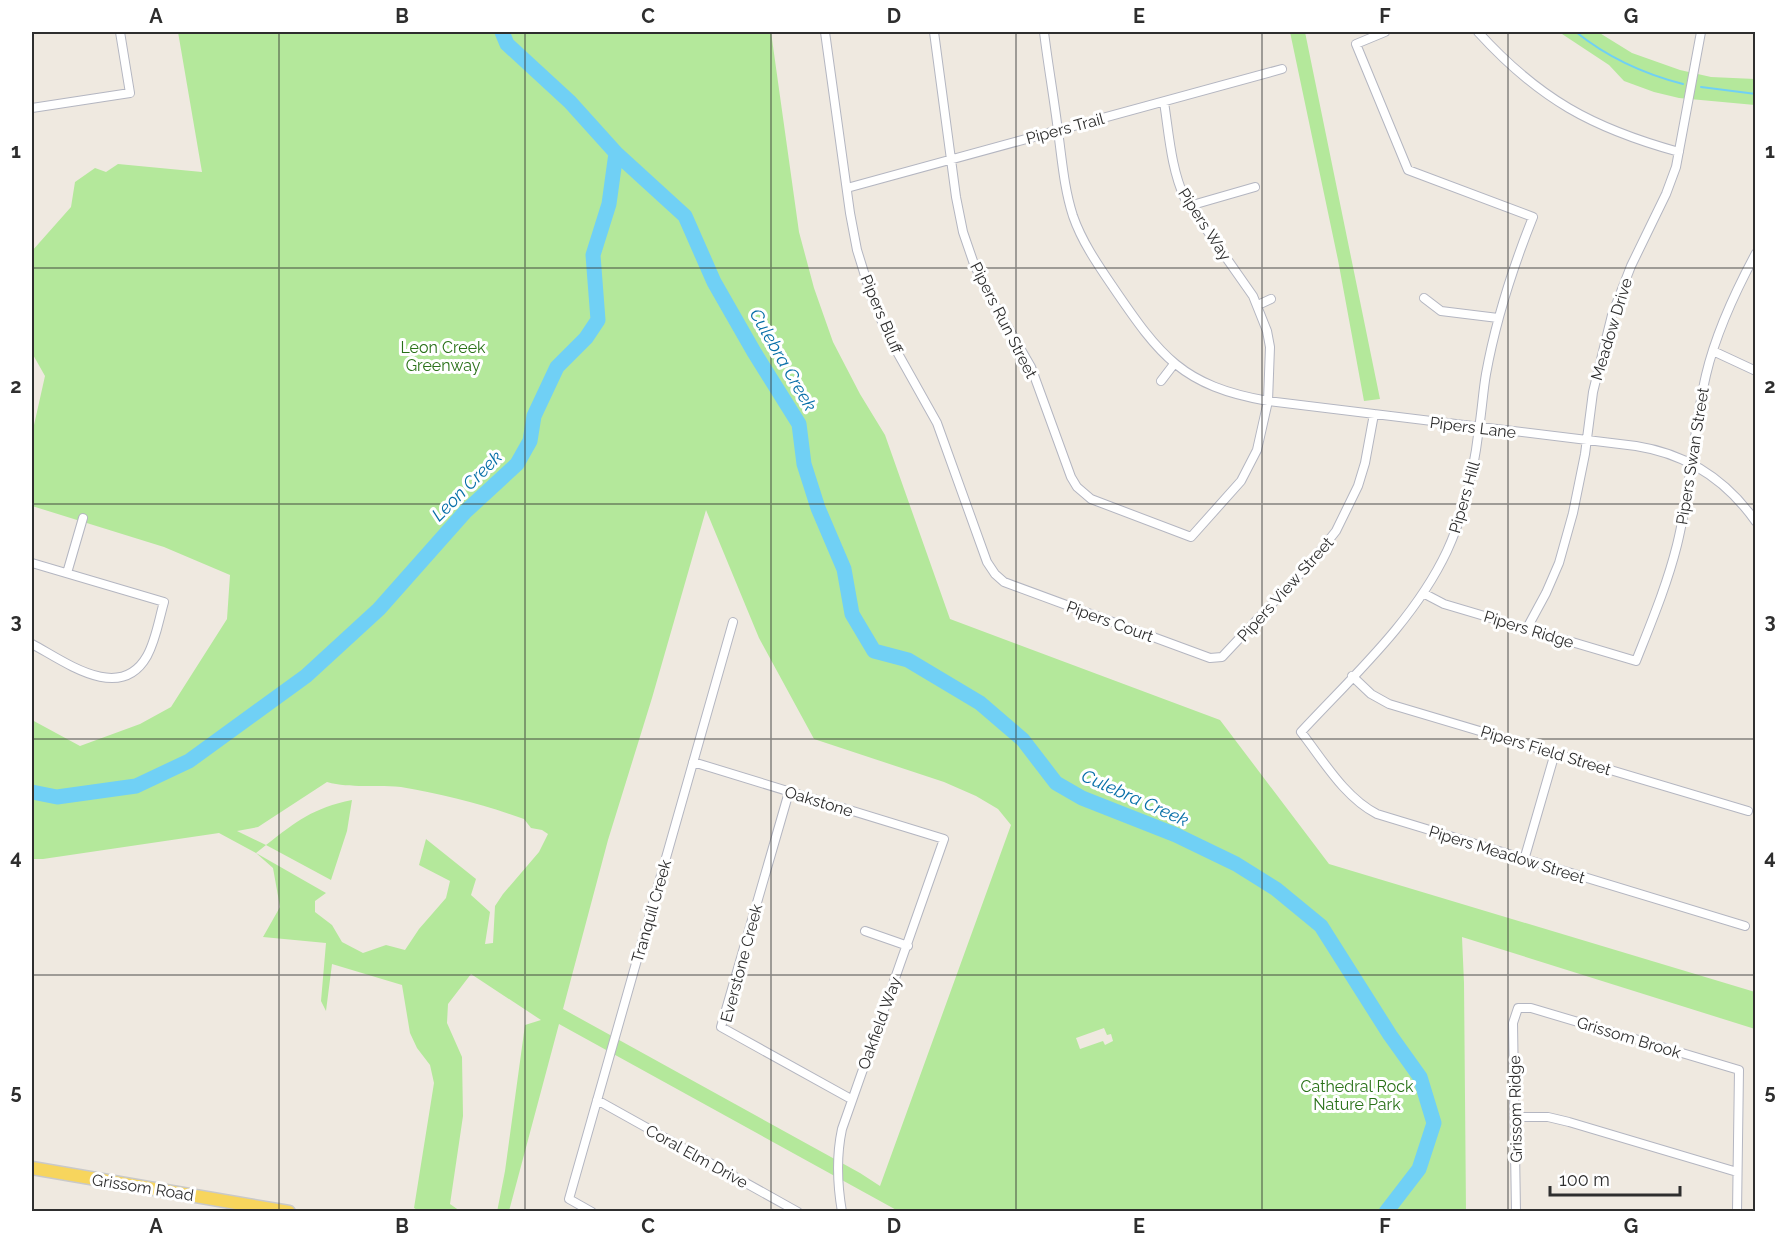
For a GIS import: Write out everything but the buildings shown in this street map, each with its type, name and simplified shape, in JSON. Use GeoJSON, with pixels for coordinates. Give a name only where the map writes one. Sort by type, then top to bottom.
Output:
{"type":"FeatureCollection","features":[{"type":"Feature","properties":{"kind":"main road","name":"Grissom Road"},"geometry":{"type":"LineString","coordinates":[[32,1168],[289,1212]]}},
{"type":"Feature","properties":{"kind":"street"},"geometry":{"type":"LineString","coordinates":[[32,108],[130,93],[120,32]]}},
{"type":"Feature","properties":{"kind":"street","name":"Pipers Bluff"},"geometry":{"type":"LineString","coordinates":[[825,32],[857,250],[871,295],[887,334],[937,423],[987,562],[999,578]]}},
{"type":"Feature","properties":{"kind":"street","name":"Pipers Run Street"},"geometry":{"type":"LineString","coordinates":[[934,32],[963,232],[974,264],[987,291],[1031,367],[1071,477],[1084,494],[1091,499],[1191,537]]}},
{"type":"Feature","properties":{"kind":"street","name":"Pipers Lane"},"geometry":{"type":"LineString","coordinates":[[1044,32],[1063,177],[1074,218],[1093,257],[1144,332],[1174,364],[1218,389],[1244,397],[1654,449],[1692,463],[1714,477],[1731,491],[1755,522]]}},
{"type":"Feature","properties":{"kind":"street","name":"Pipers Hill"},"geometry":{"type":"LineString","coordinates":[[1301,732],[1409,613],[1447,551],[1461,517],[1471,481],[1486,374],[1498,318],[1533,217],[1408,170],[1356,44],[1385,32]]}},
{"type":"Feature","properties":{"kind":"street"},"geometry":{"type":"LineString","coordinates":[[1478,32],[1521,76],[1571,111],[1641,141],[1679,152]]}},
{"type":"Feature","properties":{"kind":"street","name":"Meadow Drive"},"geometry":{"type":"LineString","coordinates":[[1527,628],[1559,563],[1574,513],[1593,392],[1612,315],[1631,266],[1666,194],[1679,152],[1701,32]]}},
{"type":"Feature","properties":{"kind":"street","name":"Pipers Trail"},"geometry":{"type":"LineString","coordinates":[[847,188],[1282,69]]}},
{"type":"Feature","properties":{"kind":"street","name":"Pipers Way"},"geometry":{"type":"LineString","coordinates":[[1164,102],[1173,164],[1179,187],[1189,206],[1258,305],[1270,347],[1268,401],[1260,440],[1249,467],[1231,493],[1191,537]]}},
{"type":"Feature","properties":{"kind":"street"},"geometry":{"type":"LineString","coordinates":[[1189,206],[1255,187]]}},
{"type":"Feature","properties":{"kind":"street","name":"Pipers Swan Street"},"geometry":{"type":"LineString","coordinates":[[1636,661],[1664,591],[1674,556],[1690,483],[1706,374],[1717,336],[1736,289],[1755,253]]}},
{"type":"Feature","properties":{"kind":"street"},"geometry":{"type":"LineString","coordinates":[[1424,298],[1441,311],[1498,318]]}},
{"type":"Feature","properties":{"kind":"street"},"geometry":{"type":"LineString","coordinates":[[1258,305],[1270,299]]}},
{"type":"Feature","properties":{"kind":"street"},"geometry":{"type":"LineString","coordinates":[[1713,351],[1755,371]]}},
{"type":"Feature","properties":{"kind":"street"},"geometry":{"type":"LineString","coordinates":[[1161,381],[1174,364]]}},
{"type":"Feature","properties":{"kind":"street","name":"Pipers View Street"},"geometry":{"type":"LineString","coordinates":[[1222,657],[1313,561],[1336,531],[1348,509],[1363,471],[1374,414]]}},
{"type":"Feature","properties":{"kind":"street"},"geometry":{"type":"LineString","coordinates":[[67,573],[83,518]]}},
{"type":"Feature","properties":{"kind":"street"},"geometry":{"type":"LineString","coordinates":[[32,563],[164,602],[147,656],[134,671],[122,676],[108,679],[93,676],[32,644]]}},
{"type":"Feature","properties":{"kind":"street","name":"Pipers Court"},"geometry":{"type":"LineString","coordinates":[[999,578],[1004,582],[1210,658],[1222,657]]}},
{"type":"Feature","properties":{"kind":"street","name":"Pipers Ridge"},"geometry":{"type":"LineString","coordinates":[[1423,593],[1444,604],[1636,661]]}},
{"type":"Feature","properties":{"kind":"street","name":"Tranquil Creek"},"geometry":{"type":"LineString","coordinates":[[592,1212],[569,1199],[733,622]]}},
{"type":"Feature","properties":{"kind":"street","name":"Pipers Field Street"},"geometry":{"type":"LineString","coordinates":[[1352,676],[1378,699],[1389,704],[1748,811]]}},
{"type":"Feature","properties":{"kind":"street","name":"Pipers Meadow Street"},"geometry":{"type":"LineString","coordinates":[[1301,732],[1349,794],[1369,810],[1384,817],[1745,926]]}},
{"type":"Feature","properties":{"kind":"street"},"geometry":{"type":"LineString","coordinates":[[1524,860],[1555,753]]}},
{"type":"Feature","properties":{"kind":"street","name":"Oakstone"},"geometry":{"type":"LineString","coordinates":[[693,762],[944,839]]}},
{"type":"Feature","properties":{"kind":"street","name":"Everstone Creek"},"geometry":{"type":"LineString","coordinates":[[789,792],[721,1027],[851,1098]]}},
{"type":"Feature","properties":{"kind":"street","name":"Oakfield Way"},"geometry":{"type":"LineString","coordinates":[[841,1211],[837,1153],[851,1098],[908,946],[944,839]]}},
{"type":"Feature","properties":{"kind":"street"},"geometry":{"type":"LineString","coordinates":[[865,931],[908,946]]}},
{"type":"Feature","properties":{"kind":"street","name":"Grissom Brook"},"geometry":{"type":"LineString","coordinates":[[1518,1008],[1531,1008],[1739,1070],[1737,1172]]}},
{"type":"Feature","properties":{"kind":"street","name":"Grissom Ridge"},"geometry":{"type":"LineString","coordinates":[[1516,1212],[1514,1023],[1518,1008]]}},
{"type":"Feature","properties":{"kind":"street","name":"Coral Elm Drive"},"geometry":{"type":"LineString","coordinates":[[597,1100],[798,1212]]}},
{"type":"Feature","properties":{"kind":"street"},"geometry":{"type":"LineString","coordinates":[[1515,1117],[1548,1117],[1569,1122],[1737,1172],[1737,1212]]}},
{"type":"Feature","properties":{"kind":"green space","name":"Leon Creek Greenway"},"geometry":{"type":"Polygon","coordinates":[[[178,32],[771,32],[799,232],[814,288],[833,342],[860,394],[885,435],[950,619],[1220,720],[1329,864],[1755,992],[1755,1029],[1462,937],[1466,1211],[900,1212],[559,1024],[509,1211],[497,1212],[505,1171],[525,1025],[541,1020],[471,974],[448,1004],[447,1023],[462,1057],[463,1116],[450,1204],[460,1211],[419,1211],[414,1208],[434,1083],[430,1065],[417,1048],[410,1033],[402,985],[332,964],[326,1011],[321,1001],[326,943],[263,937],[280,907],[273,868],[256,853],[219,833],[32,859],[32,720],[80,746],[140,724],[171,707],[227,619],[230,575],[164,547],[32,506],[32,434],[45,376],[32,353],[32,251],[71,207],[75,182],[95,168],[106,172],[118,164],[202,172],[178,32]],[[706,510],[608,840],[563,1009],[880,1186],[1011,825],[998,809],[944,782],[814,739],[759,638],[706,510]],[[327,782],[258,827],[237,831],[266,845],[256,853],[326,893],[315,901],[315,912],[332,925],[342,942],[363,953],[386,945],[405,950],[419,929],[446,898],[450,881],[419,865],[426,839],[476,879],[471,895],[490,912],[485,944],[493,943],[495,906],[539,852],[548,834],[531,828],[524,819],[448,797],[401,787],[327,782]],[[1104,1028],[1076,1038],[1080,1049],[1103,1041],[1105,1045],[1113,1041],[1111,1034],[1107,1035],[1104,1028]]]}},
{"type":"Feature","properties":{"kind":"green space"},"geometry":{"type":"Polygon","coordinates":[[[1290,32],[1305,32],[1380,399],[1364,401],[1338,260],[1290,32]]]}},
{"type":"Feature","properties":{"kind":"green space"},"geometry":{"type":"Polygon","coordinates":[[[1559,32],[1598,32],[1632,53],[1680,70],[1711,77],[1755,79],[1755,105],[1679,98],[1624,81],[1609,65],[1559,32]]]}},
{"type":"Feature","properties":{"kind":"green space"},"geometry":{"type":"Polygon","coordinates":[[[352,800],[347,831],[331,880],[266,845],[306,816],[326,807],[352,800]]]}},
{"type":"Feature","properties":{"kind":"waterway","name":"Culebra Creek"},"geometry":{"type":"LineString","coordinates":[[502,32],[507,44],[570,102],[616,153],[685,216],[714,282],[799,424],[804,464],[818,508],[844,569],[852,614],[874,651],[908,660],[980,703],[1023,740],[1056,783],[1082,798],[1176,835],[1236,864],[1276,889],[1321,926],[1390,1035],[1420,1077],[1434,1123],[1419,1169],[1386,1212]]}},
{"type":"Feature","properties":{"kind":"waterway"},"geometry":{"type":"LineString","coordinates":[[1576,32],[1627,64],[1683,84]]}},
{"type":"Feature","properties":{"kind":"waterway"},"geometry":{"type":"LineString","coordinates":[[1701,87],[1756,94]]}},
{"type":"Feature","properties":{"kind":"waterway","name":"Leon Creek"},"geometry":{"type":"LineString","coordinates":[[32,792],[57,797],[136,786],[189,761],[306,676],[379,609],[465,512],[517,464],[530,441],[534,416],[557,367],[586,338],[598,320],[593,255],[609,204],[616,153]]}},
{"type":"Feature","properties":{"kind":"park label","name":"Cathedral Rock Nature Park"},"geometry":{"type":"Point","coordinates":[1357,1095]}}]}
